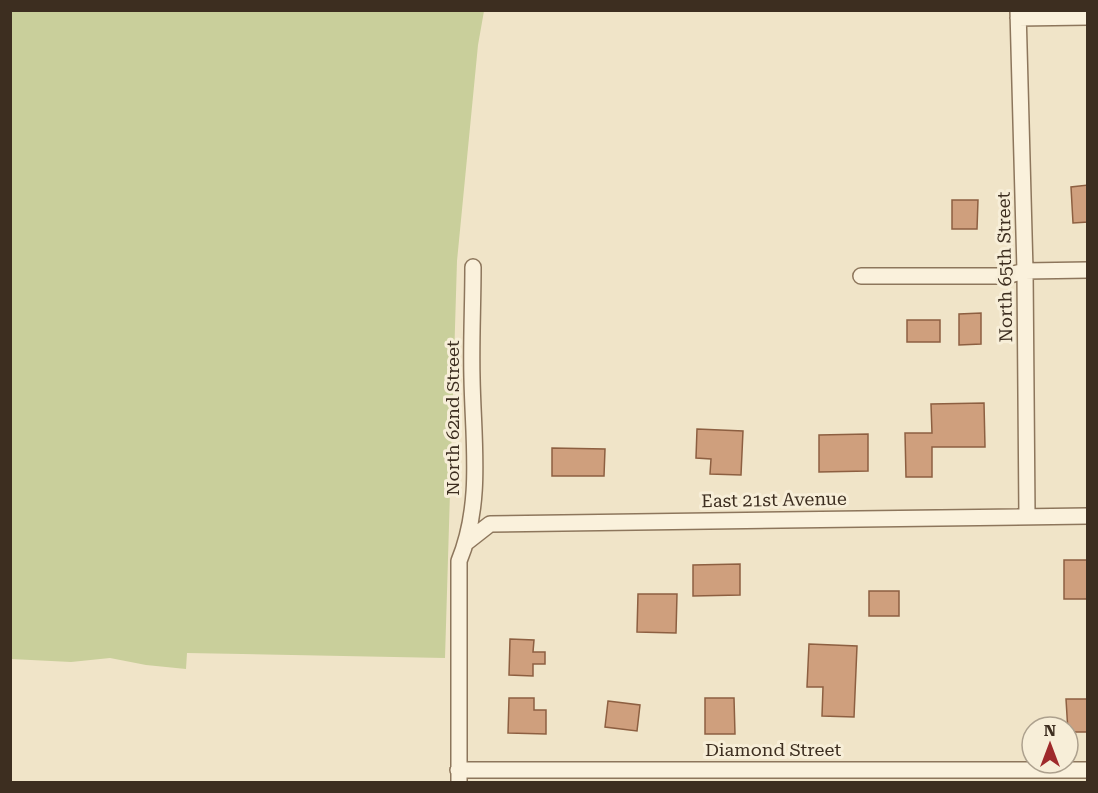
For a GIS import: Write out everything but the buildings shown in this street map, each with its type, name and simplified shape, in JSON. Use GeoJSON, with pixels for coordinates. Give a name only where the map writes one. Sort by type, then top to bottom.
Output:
{"type":"FeatureCollection","features":[{"type":"Feature","properties":{"kind":"street"},"geometry":{"type":"LineString","coordinates":[[1018,14],[1088,17]]}},
{"type":"Feature","properties":{"kind":"street","name":"North 65th Street"},"geometry":{"type":"LineString","coordinates":[[1018,14],[1025,271],[1027,516]]}},
{"type":"Feature","properties":{"kind":"street","name":"North 62nd Street"},"geometry":{"type":"LineString","coordinates":[[459,776],[459,561],[467,542],[476,482],[472,377],[473,267]]}},
{"type":"Feature","properties":{"kind":"street"},"geometry":{"type":"LineString","coordinates":[[861,276],[1006,276],[1025,271],[1088,270]]}},
{"type":"Feature","properties":{"kind":"street","name":"East 21st Avenue"},"geometry":{"type":"LineString","coordinates":[[467,542],[490,524],[1088,516]]}},
{"type":"Feature","properties":{"kind":"street","name":"Diamond Street"},"geometry":{"type":"LineString","coordinates":[[459,776],[1088,770]]}},
{"type":"Feature","properties":{"kind":"green space"},"geometry":{"type":"Polygon","coordinates":[[[11,10],[484,11],[478,45],[457,261],[445,658],[187,653],[186,669],[110,658],[71,662],[11,659],[11,10]]]}}]}
